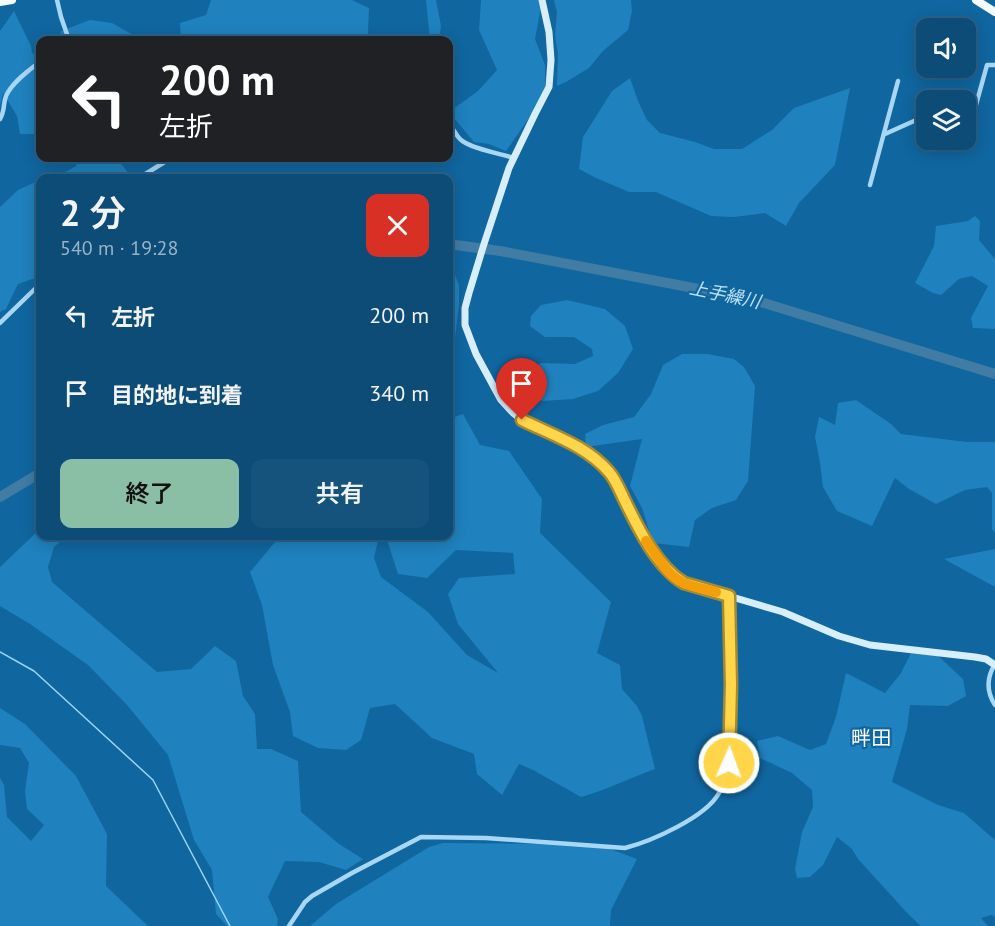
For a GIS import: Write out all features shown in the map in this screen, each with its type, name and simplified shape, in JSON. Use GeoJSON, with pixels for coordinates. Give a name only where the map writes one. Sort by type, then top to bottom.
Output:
{"type":"FeatureCollection","features":[{"type":"Feature","properties":{"kind":"main road"},"geometry":{"type":"LineString","coordinates":[[0,2],[12,0]]}},
{"type":"Feature","properties":{"kind":"main road"},"geometry":{"type":"LineString","coordinates":[[976,0],[995,12]]}},
{"type":"Feature","properties":{"kind":"street"},"geometry":{"type":"LineString","coordinates":[[57,0],[68,36]]}},
{"type":"Feature","properties":{"kind":"street"},"geometry":{"type":"LineString","coordinates":[[542,0],[549,32],[551,60],[549,87],[514,158],[484,244],[465,308],[465,325],[476,354],[501,400],[522,420],[577,446],[603,465],[611,474],[645,539],[665,567],[684,583],[783,612],[839,636],[870,645],[986,659],[995,664],[988,687],[995,705]]}},
{"type":"Feature","properties":{"kind":"street"},"geometry":{"type":"LineString","coordinates":[[0,119],[4,113],[7,94],[36,65]]}},
{"type":"Feature","properties":{"kind":"street"},"geometry":{"type":"LineString","coordinates":[[976,105],[987,65],[995,65]]}},
{"type":"Feature","properties":{"kind":"street"},"geometry":{"type":"LineString","coordinates":[[870,185],[898,81]]}},
{"type":"Feature","properties":{"kind":"street"},"geometry":{"type":"LineString","coordinates":[[884,134],[916,121]]}},
{"type":"Feature","properties":{"kind":"street"},"geometry":{"type":"LineString","coordinates":[[453,127],[459,138],[468,145],[514,158]]}},
{"type":"Feature","properties":{"kind":"street"},"geometry":{"type":"LineString","coordinates":[[145,174],[165,162]]}},
{"type":"Feature","properties":{"kind":"street"},"geometry":{"type":"LineString","coordinates":[[0,323],[36,288]]}},
{"type":"Feature","properties":{"kind":"street"},"geometry":{"type":"LineString","coordinates":[[289,926],[312,896],[421,837],[486,838],[625,848],[671,830],[704,811],[720,792],[729,763],[731,685],[729,596]]}},
{"type":"Feature","properties":{"kind":"shaded area"},"geometry":{"type":"Polygon","coordinates":[[[211,0],[352,0],[369,8],[368,33],[370,36],[181,36],[180,23],[206,15],[211,0]]]}},
{"type":"Feature","properties":{"kind":"shaded area"},"geometry":{"type":"Polygon","coordinates":[[[426,0],[436,0],[441,26],[440,36],[430,36],[426,0]]]}},
{"type":"Feature","properties":{"kind":"shaded area"},"geometry":{"type":"Polygon","coordinates":[[[481,0],[541,0],[535,39],[545,65],[545,91],[506,151],[489,144],[474,142],[453,117],[453,109],[478,91],[497,70],[479,30],[481,0]]]}},
{"type":"Feature","properties":{"kind":"shaded area"},"geometry":{"type":"Polygon","coordinates":[[[554,0],[631,0],[632,11],[628,30],[603,51],[589,68],[557,86],[558,54],[555,35],[557,12],[554,0]]]}},
{"type":"Feature","properties":{"kind":"shaded area"},"geometry":{"type":"Polygon","coordinates":[[[14,11],[31,46],[32,53],[36,56],[36,134],[20,134],[17,116],[3,93],[0,107],[0,31],[14,11]]]}},
{"type":"Feature","properties":{"kind":"shaded area"},"geometry":{"type":"Polygon","coordinates":[[[90,20],[112,23],[135,36],[60,36],[61,31],[90,20]]]}},
{"type":"Feature","properties":{"kind":"shaded area"},"geometry":{"type":"Polygon","coordinates":[[[630,78],[647,120],[660,133],[714,149],[742,149],[772,130],[794,108],[850,88],[835,165],[799,203],[786,226],[765,213],[734,217],[711,216],[656,192],[629,192],[596,178],[579,169],[583,137],[612,91],[630,78]]]}},
{"type":"Feature","properties":{"kind":"shaded area"},"geometry":{"type":"Polygon","coordinates":[[[77,162],[120,162],[128,173],[62,174],[76,166],[77,162]]]}},
{"type":"Feature","properties":{"kind":"shaded area"},"geometry":{"type":"Polygon","coordinates":[[[36,182],[36,277],[18,284],[6,309],[0,312],[0,207],[18,190],[36,182]]]}},
{"type":"Feature","properties":{"kind":"shaded area"},"geometry":{"type":"Polygon","coordinates":[[[975,216],[980,221],[979,240],[995,259],[995,329],[973,328],[971,318],[988,286],[972,276],[959,279],[941,295],[915,283],[934,246],[936,226],[968,221],[975,216]]]}},
{"type":"Feature","properties":{"kind":"shaded area"},"geometry":{"type":"Polygon","coordinates":[[[453,270],[459,285],[453,348],[453,270]]]}},
{"type":"Feature","properties":{"kind":"shaded area"},"geometry":{"type":"Polygon","coordinates":[[[567,300],[605,309],[625,326],[633,349],[618,373],[598,391],[573,399],[542,401],[523,389],[520,376],[541,363],[575,364],[593,356],[592,349],[574,337],[545,337],[530,326],[531,316],[541,305],[567,300]]]}},
{"type":"Feature","properties":{"kind":"shaded area"},"geometry":{"type":"Polygon","coordinates":[[[682,354],[708,354],[734,359],[744,367],[755,386],[748,481],[736,500],[712,508],[695,520],[689,547],[653,543],[642,508],[630,486],[642,439],[586,447],[585,434],[603,425],[634,417],[651,394],[663,365],[682,354]]]}},
{"type":"Feature","properties":{"kind":"shaded area"},"geometry":{"type":"Polygon","coordinates":[[[856,400],[891,424],[901,434],[967,442],[995,442],[995,533],[992,529],[992,493],[987,487],[965,490],[936,504],[895,478],[872,526],[837,511],[823,487],[815,437],[819,417],[835,425],[838,403],[856,400]]]}},
{"type":"Feature","properties":{"kind":"shaded area"},"geometry":{"type":"Polygon","coordinates":[[[463,414],[480,445],[509,451],[542,499],[540,533],[611,602],[597,653],[620,665],[622,689],[637,706],[642,716],[655,769],[581,797],[519,764],[502,795],[477,774],[474,754],[432,738],[395,704],[370,708],[361,740],[346,750],[318,748],[293,736],[290,712],[273,665],[262,605],[250,572],[277,540],[378,540],[374,558],[381,577],[428,612],[467,655],[498,673],[458,624],[448,594],[459,578],[515,574],[513,553],[456,550],[427,578],[398,574],[388,543],[388,540],[453,540],[453,418],[463,414]]]}},
{"type":"Feature","properties":{"kind":"shaded area"},"geometry":{"type":"Polygon","coordinates":[[[36,533],[36,540],[62,540],[54,547],[48,567],[52,582],[157,672],[191,669],[215,646],[236,661],[243,696],[255,714],[257,749],[271,749],[298,761],[301,812],[339,844],[363,859],[346,870],[319,862],[285,861],[268,897],[278,919],[277,926],[227,926],[216,914],[212,870],[194,840],[168,755],[127,705],[88,665],[0,606],[0,567],[36,533]]]}},
{"type":"Feature","properties":{"kind":"shaded area"},"geometry":{"type":"Polygon","coordinates":[[[995,549],[995,587],[944,559],[995,549]]]}},
{"type":"Feature","properties":{"kind":"shaded area"},"geometry":{"type":"Polygon","coordinates":[[[928,650],[935,653],[963,679],[966,696],[948,706],[910,705],[907,729],[892,782],[938,805],[964,813],[995,840],[995,917],[991,915],[981,918],[988,926],[921,926],[858,859],[852,849],[837,837],[823,865],[810,877],[797,878],[795,869],[802,832],[813,807],[812,790],[792,773],[760,758],[757,741],[778,736],[810,750],[826,744],[836,717],[846,673],[885,693],[901,673],[911,653],[928,650]]]}},
{"type":"Feature","properties":{"kind":"shaded area"},"geometry":{"type":"Polygon","coordinates":[[[0,708],[25,724],[76,776],[107,834],[106,886],[148,926],[0,926],[0,778],[4,785],[7,817],[31,841],[44,825],[27,809],[25,791],[29,763],[20,748],[0,745],[0,708]]]}},
{"type":"Feature","properties":{"kind":"shaded area"},"geometry":{"type":"Polygon","coordinates":[[[443,843],[597,844],[637,859],[611,910],[610,926],[310,926],[336,904],[429,847],[443,843]]]}},
{"type":"Feature","properties":{"kind":"waterway","name":"上手繰川"},"geometry":{"type":"LineString","coordinates":[[453,245],[500,251],[751,299],[995,374]]}},
{"type":"Feature","properties":{"kind":"waterway","name":"上手繰川"},"geometry":{"type":"LineString","coordinates":[[0,497],[36,475]]}},
{"type":"Feature","properties":{"kind":"waterway"},"geometry":{"type":"LineString","coordinates":[[0,652],[34,671],[153,780],[230,926]]}},
{"type":"Feature","properties":{"kind":"slow traffic"},"geometry":{"type":"LineString","coordinates":[[646,541],[672,575],[684,583],[716,592]]}},
{"type":"Feature","properties":{"kind":"district","name":"畔田"},"geometry":{"type":"Point","coordinates":[871,738]}},
{"type":"Feature","properties":{"kind":"route"},"geometry":{"type":"LineString","coordinates":[[522,420],[577,446],[603,465],[611,474],[645,539],[672,575],[684,583],[729,596],[731,685],[729,763]]}}]}
